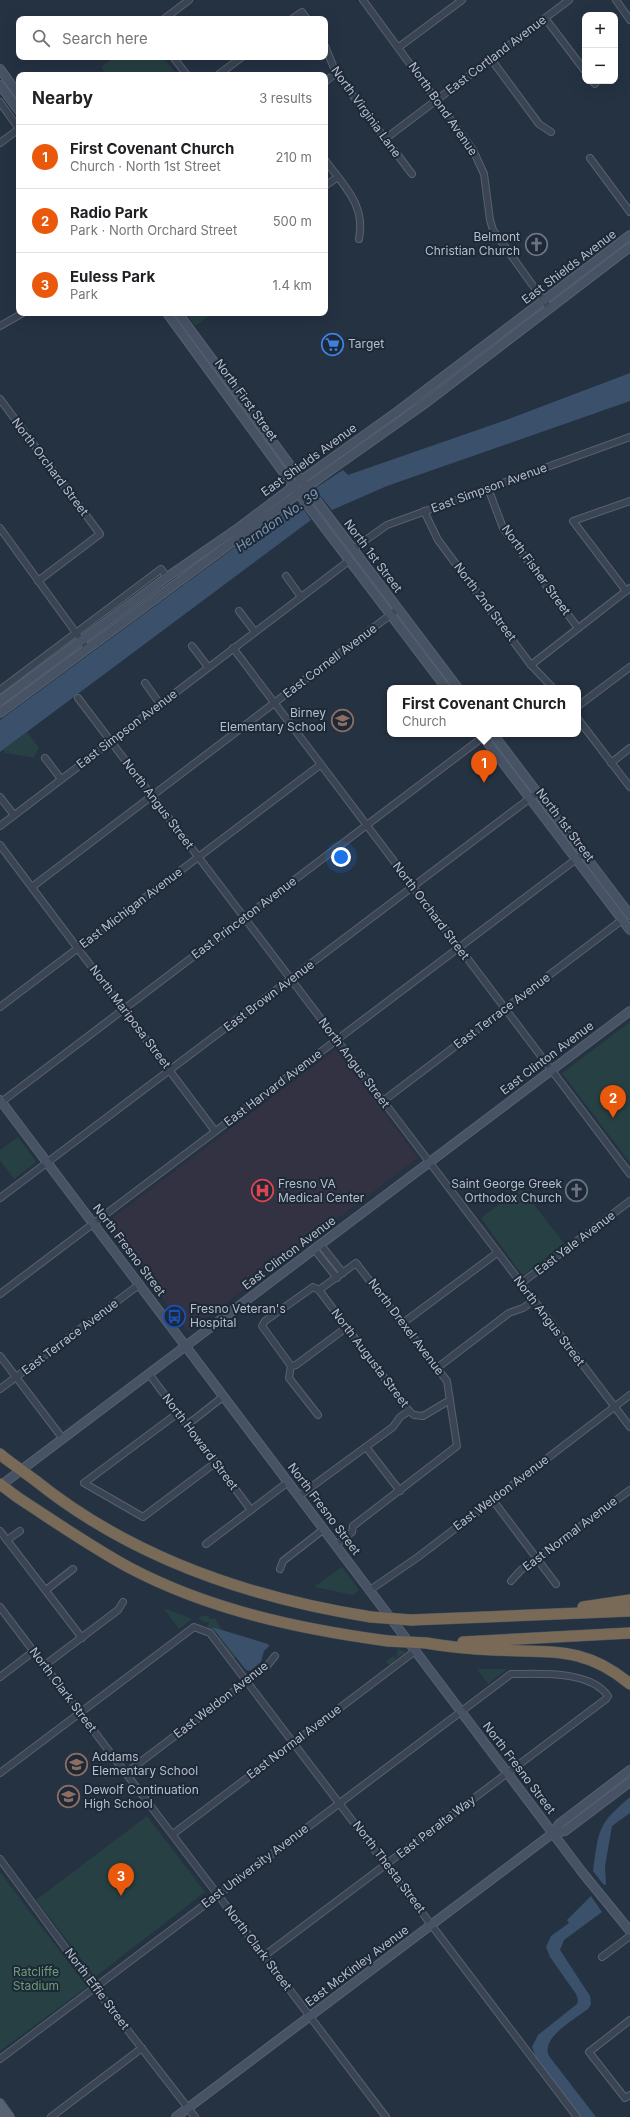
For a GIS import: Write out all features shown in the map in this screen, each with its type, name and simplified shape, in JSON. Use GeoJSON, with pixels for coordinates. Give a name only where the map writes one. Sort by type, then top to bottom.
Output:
{"type":"FeatureCollection","features":[{"type":"Feature","properties":{"kind":"highway"},"geometry":{"type":"LineString","coordinates":[[3,1456],[53,1495],[113,1533],[181,1566],[250,1590],[321,1608],[371,1617],[411,1620],[459,1620],[630,1611]]}},
{"type":"Feature","properties":{"kind":"highway"},"geometry":{"type":"LineString","coordinates":[[0,1485],[86,1543],[130,1568],[179,1590],[235,1610],[325,1632],[388,1641],[460,1648],[568,1653],[606,1665],[630,1684]]}},
{"type":"Feature","properties":{"kind":"highway"},"geometry":{"type":"LineString","coordinates":[[459,1620],[630,1600]]}},
{"type":"Feature","properties":{"kind":"highway"},"geometry":{"type":"LineString","coordinates":[[426,1644],[630,1634]]}},
{"type":"Feature","properties":{"kind":"main road"},"geometry":{"type":"LineString","coordinates":[[0,69],[16,91]]}},
{"type":"Feature","properties":{"kind":"main road"},"geometry":{"type":"LineString","coordinates":[[0,85],[16,107]]}},
{"type":"Feature","properties":{"kind":"main road","name":"East Shields Avenue"},"geometry":{"type":"LineString","coordinates":[[0,701],[167,577],[398,411],[630,235]]}},
{"type":"Feature","properties":{"kind":"main road","name":"East Shields Avenue"},"geometry":{"type":"LineString","coordinates":[[0,713],[306,488],[423,405],[629,246]]}},
{"type":"Feature","properties":{"kind":"main road","name":"North First Street"},"geometry":{"type":"LineString","coordinates":[[169,316],[305,502]]}},
{"type":"Feature","properties":{"kind":"main road","name":"North First Street"},"geometry":{"type":"LineString","coordinates":[[180,316],[313,497]]}},
{"type":"Feature","properties":{"kind":"main road"},"geometry":{"type":"LineString","coordinates":[[214,377],[220,379],[236,399],[241,399]]}},
{"type":"Feature","properties":{"kind":"main road","name":"North 1st Street"},"geometry":{"type":"LineString","coordinates":[[313,497],[456,685]]}},
{"type":"Feature","properties":{"kind":"main road","name":"North 1st Street"},"geometry":{"type":"LineString","coordinates":[[305,502],[444,685]]}},
{"type":"Feature","properties":{"kind":"main road"},"geometry":{"type":"LineString","coordinates":[[350,560],[356,561],[387,595]]}},
{"type":"Feature","properties":{"kind":"main road","name":"North 1st Street"},"geometry":{"type":"LineString","coordinates":[[485,737],[630,930]]}},
{"type":"Feature","properties":{"kind":"main road","name":"North 1st Street"},"geometry":{"type":"LineString","coordinates":[[495,737],[630,915]]}},
{"type":"Feature","properties":{"kind":"main road"},"geometry":{"type":"LineString","coordinates":[[622,905],[622,920]]}},
{"type":"Feature","properties":{"kind":"main road","name":"East Clinton Avenue"},"geometry":{"type":"LineString","coordinates":[[0,1485],[630,1011]]}},
{"type":"Feature","properties":{"kind":"main road","name":"North Fresno Street"},"geometry":{"type":"LineString","coordinates":[[0,1101],[48,1162],[553,1833],[630,1931]]}},
{"type":"Feature","properties":{"kind":"main road","name":"East McKinley Avenue"},"geometry":{"type":"LineString","coordinates":[[176,2117],[553,1833],[559,1824],[630,1770]]}},
{"type":"Feature","properties":{"kind":"main road","name":"East McKinley Avenue"},"geometry":{"type":"LineString","coordinates":[[553,1833],[565,1831],[630,1782]]}},
{"type":"Feature","properties":{"kind":"main road"},"geometry":{"type":"LineString","coordinates":[[0,2103],[9,2117]]}},
{"type":"Feature","properties":{"kind":"main road"},"geometry":{"type":"LineString","coordinates":[[0,2109],[9,2117]]}},
{"type":"Feature","properties":{"kind":"street"},"geometry":{"type":"LineString","coordinates":[[168,16],[189,0]]}},
{"type":"Feature","properties":{"kind":"street","name":"North Bond Avenue"},"geometry":{"type":"LineString","coordinates":[[363,0],[466,139],[481,166],[486,184],[490,220],[494,230],[549,308]]}},
{"type":"Feature","properties":{"kind":"street"},"geometry":{"type":"LineString","coordinates":[[399,47],[462,0]]}},
{"type":"Feature","properties":{"kind":"street","name":"East Cortland Avenue"},"geometry":{"type":"LineString","coordinates":[[385,139],[569,0]]}},
{"type":"Feature","properties":{"kind":"street"},"geometry":{"type":"LineString","coordinates":[[616,0],[630,20]]}},
{"type":"Feature","properties":{"kind":"street"},"geometry":{"type":"LineString","coordinates":[[296,16],[302,12],[305,16]]}},
{"type":"Feature","properties":{"kind":"street"},"geometry":{"type":"LineString","coordinates":[[545,18],[582,67]]}},
{"type":"Feature","properties":{"kind":"street","name":"North Virginia Lane"},"geometry":{"type":"LineString","coordinates":[[328,53],[336,73],[412,174]]}},
{"type":"Feature","properties":{"kind":"street"},"geometry":{"type":"LineString","coordinates":[[491,59],[539,124],[551,132]]}},
{"type":"Feature","properties":{"kind":"street"},"geometry":{"type":"LineString","coordinates":[[175,60],[185,72]]}},
{"type":"Feature","properties":{"kind":"street"},"geometry":{"type":"LineString","coordinates":[[222,72],[238,60]]}},
{"type":"Feature","properties":{"kind":"street"},"geometry":{"type":"LineString","coordinates":[[328,80],[336,73]]}},
{"type":"Feature","properties":{"kind":"street"},"geometry":{"type":"LineString","coordinates":[[0,102],[16,125]]}},
{"type":"Feature","properties":{"kind":"street"},"geometry":{"type":"LineString","coordinates":[[0,143],[16,131]]}},
{"type":"Feature","properties":{"kind":"street"},"geometry":{"type":"LineString","coordinates":[[590,158],[630,212]]}},
{"type":"Feature","properties":{"kind":"street"},"geometry":{"type":"LineString","coordinates":[[328,164],[358,206],[361,228],[359,240]]}},
{"type":"Feature","properties":{"kind":"street"},"geometry":{"type":"LineString","coordinates":[[328,184],[338,177]]}},
{"type":"Feature","properties":{"kind":"street"},"geometry":{"type":"LineString","coordinates":[[1,326],[16,316]]}},
{"type":"Feature","properties":{"kind":"street","name":"North Orchard Street"},"geometry":{"type":"LineString","coordinates":[[0,400],[100,534],[38,581]]}},
{"type":"Feature","properties":{"kind":"street","name":"East Simpson Avenue"},"geometry":{"type":"LineString","coordinates":[[353,549],[387,525],[630,437]]}},
{"type":"Feature","properties":{"kind":"street","name":"North Fisher Street"},"geometry":{"type":"LineString","coordinates":[[488,488],[502,528],[578,628]]}},
{"type":"Feature","properties":{"kind":"street"},"geometry":{"type":"LineString","coordinates":[[531,665],[628,589],[573,521],[630,501]]}},
{"type":"Feature","properties":{"kind":"street","name":"North 2nd Street"},"geometry":{"type":"LineString","coordinates":[[424,511],[438,540],[531,665],[549,685]]}},
{"type":"Feature","properties":{"kind":"street"},"geometry":{"type":"LineString","coordinates":[[0,528],[88,648]]}},
{"type":"Feature","properties":{"kind":"street","name":"East Simpson Avenue"},"geometry":{"type":"LineString","coordinates":[[0,826],[350,560]]}},
{"type":"Feature","properties":{"kind":"street"},"geometry":{"type":"LineString","coordinates":[[0,690],[161,569],[167,577]]}},
{"type":"Feature","properties":{"kind":"street"},"geometry":{"type":"LineString","coordinates":[[286,576],[301,597]]}},
{"type":"Feature","properties":{"kind":"street","name":"East Cornell Avenue"},"geometry":{"type":"LineString","coordinates":[[32,887],[398,609]]}},
{"type":"Feature","properties":{"kind":"street"},"geometry":{"type":"LineString","coordinates":[[239,611],[255,632]]}},
{"type":"Feature","properties":{"kind":"street"},"geometry":{"type":"LineString","coordinates":[[192,646],[208,667]]}},
{"type":"Feature","properties":{"kind":"street","name":"North Orchard Street"},"geometry":{"type":"LineString","coordinates":[[233,648],[630,1174]]}},
{"type":"Feature","properties":{"kind":"street"},"geometry":{"type":"LineString","coordinates":[[581,704],[630,667]]}},
{"type":"Feature","properties":{"kind":"street"},"geometry":{"type":"LineString","coordinates":[[145,683],[160,704]]}},
{"type":"Feature","properties":{"kind":"street","name":"North Angus Street"},"geometry":{"type":"LineString","coordinates":[[78,698],[520,1284],[630,1427]]}},
{"type":"Feature","properties":{"kind":"street"},"geometry":{"type":"LineString","coordinates":[[581,723],[630,787]]}},
{"type":"Feature","properties":{"kind":"street","name":"East Princeton Avenue"},"geometry":{"type":"LineString","coordinates":[[0,1101],[124,1009],[481,737]]}},
{"type":"Feature","properties":{"kind":"street"},"geometry":{"type":"LineString","coordinates":[[611,763],[630,748]]}},
{"type":"Feature","properties":{"kind":"street"},"geometry":{"type":"LineString","coordinates":[[45,758],[61,779]]}},
{"type":"Feature","properties":{"kind":"street","name":"East Michigan Avenue"},"geometry":{"type":"LineString","coordinates":[[0,1007],[320,765]]}},
{"type":"Feature","properties":{"kind":"street","name":"East Brown Avenue"},"geometry":{"type":"LineString","coordinates":[[0,1198],[537,793]]}},
{"type":"Feature","properties":{"kind":"street"},"geometry":{"type":"LineString","coordinates":[[0,798],[14,815]]}},
{"type":"Feature","properties":{"kind":"street","name":"North Mariposa Street"},"geometry":{"type":"LineString","coordinates":[[0,845],[216,1131]]}},
{"type":"Feature","properties":{"kind":"street","name":"East Harvard Avenue"},"geometry":{"type":"LineString","coordinates":[[0,1294],[584,854]]}},
{"type":"Feature","properties":{"kind":"street","name":"East Terrace Avenue"},"geometry":{"type":"LineString","coordinates":[[383,1101],[622,920]]}},
{"type":"Feature","properties":{"kind":"street","name":"East Yale Avenue"},"geometry":{"type":"LineString","coordinates":[[520,1284],[630,1201]]}},
{"type":"Feature","properties":{"kind":"street"},"geometry":{"type":"LineString","coordinates":[[317,1247],[343,1273],[319,1290],[313,1287],[265,1321],[262,1326],[291,1366],[289,1378],[318,1415]]}},
{"type":"Feature","properties":{"kind":"street"},"geometry":{"type":"LineString","coordinates":[[317,1247],[337,1278]]}},
{"type":"Feature","properties":{"kind":"street"},"geometry":{"type":"LineString","coordinates":[[403,1324],[498,1253]]}},
{"type":"Feature","properties":{"kind":"street","name":"North Drexel Avenue"},"geometry":{"type":"LineString","coordinates":[[343,1273],[356,1263],[446,1381],[457,1446],[400,1491]]}},
{"type":"Feature","properties":{"kind":"street","name":"East Terrace Avenue"},"geometry":{"type":"LineString","coordinates":[[0,1389],[140,1284]]}},
{"type":"Feature","properties":{"kind":"street","name":"North Augusta Street"},"geometry":{"type":"LineString","coordinates":[[299,1496],[393,1427],[400,1417],[409,1411],[319,1290]]}},
{"type":"Feature","properties":{"kind":"street"},"geometry":{"type":"LineString","coordinates":[[437,1368],[509,1313],[523,1308],[533,1300]]}},
{"type":"Feature","properties":{"kind":"street"},"geometry":{"type":"LineString","coordinates":[[291,1366],[296,1365],[347,1327]]}},
{"type":"Feature","properties":{"kind":"street"},"geometry":{"type":"LineString","coordinates":[[0,1356],[63,1439]]}},
{"type":"Feature","properties":{"kind":"street","name":"North Howard Street"},"geometry":{"type":"LineString","coordinates":[[149,1374],[251,1510]]}},
{"type":"Feature","properties":{"kind":"street","name":"East Weldon Avenue"},"geometry":{"type":"LineString","coordinates":[[370,1590],[630,1395]]}},
{"type":"Feature","properties":{"kind":"street"},"geometry":{"type":"LineString","coordinates":[[187,1425],[224,1396]]}},
{"type":"Feature","properties":{"kind":"street"},"geometry":{"type":"LineString","coordinates":[[409,1411],[414,1415],[423,1416],[450,1400]]}},
{"type":"Feature","properties":{"kind":"street"},"geometry":{"type":"LineString","coordinates":[[178,1413],[84,1483],[144,1517],[215,1463]]}},
{"type":"Feature","properties":{"kind":"street"},"geometry":{"type":"LineString","coordinates":[[336,1545],[352,1532],[353,1526],[400,1491],[366,1447]]}},
{"type":"Feature","properties":{"kind":"street"},"geometry":{"type":"LineString","coordinates":[[206,1544],[288,1482]]}},
{"type":"Feature","properties":{"kind":"street","name":"East Normal Avenue"},"geometry":{"type":"LineString","coordinates":[[511,1581],[521,1570],[630,1490]]}},
{"type":"Feature","properties":{"kind":"street"},"geometry":{"type":"LineString","coordinates":[[492,1499],[556,1584]]}},
{"type":"Feature","properties":{"kind":"street"},"geometry":{"type":"LineString","coordinates":[[280,1569],[283,1561],[324,1529]]}},
{"type":"Feature","properties":{"kind":"street"},"geometry":{"type":"LineString","coordinates":[[0,1531],[82,1638]]}},
{"type":"Feature","properties":{"kind":"street"},"geometry":{"type":"LineString","coordinates":[[7,1540],[20,1531]]}},
{"type":"Feature","properties":{"kind":"street"},"geometry":{"type":"LineString","coordinates":[[46,1590],[73,1569]]}},
{"type":"Feature","properties":{"kind":"street"},"geometry":{"type":"LineString","coordinates":[[45,1666],[118,1610],[123,1602]]}},
{"type":"Feature","properties":{"kind":"street","name":"North Clark Street"},"geometry":{"type":"LineString","coordinates":[[0,1607],[386,2117]]}},
{"type":"Feature","properties":{"kind":"street","name":"North Thesta Street"},"geometry":{"type":"LineString","coordinates":[[80,1712],[194,1627],[210,1633],[340,1802],[577,2117]]}},
{"type":"Feature","properties":{"kind":"street"},"geometry":{"type":"LineString","coordinates":[[0,1677],[34,1651]]}},
{"type":"Feature","properties":{"kind":"street","name":"East Normal Avenue"},"geometry":{"type":"LineString","coordinates":[[172,1834],[415,1651]]}},
{"type":"Feature","properties":{"kind":"street","name":"East Weldon Avenue"},"geometry":{"type":"LineString","coordinates":[[126,1772],[248,1681],[267,1666],[275,1656]]}},
{"type":"Feature","properties":{"kind":"street","name":"East University Avenue"},"geometry":{"type":"LineString","coordinates":[[0,2059],[511,1674]]}},
{"type":"Feature","properties":{"kind":"street","name":"East Peralta Way"},"geometry":{"type":"LineString","coordinates":[[264,1956],[608,1696],[594,1684],[568,1676],[511,1674]]}},
{"type":"Feature","properties":{"kind":"street"},"geometry":{"type":"LineString","coordinates":[[0,1773],[80,1712]]}},
{"type":"Feature","properties":{"kind":"street","name":"North Effie Street"},"geometry":{"type":"LineString","coordinates":[[0,1859],[95,1988],[195,2117]]}},
{"type":"Feature","properties":{"kind":"street"},"geometry":{"type":"LineString","coordinates":[[602,1957],[630,1936]]}},
{"type":"Feature","properties":{"kind":"street"},"geometry":{"type":"LineString","coordinates":[[628,2096],[589,2052],[630,2020]]}},
{"type":"Feature","properties":{"kind":"street"},"geometry":{"type":"LineString","coordinates":[[51,2117],[142,2048]]}},
{"type":"Feature","properties":{"kind":"shaded area","name":"Fresno VA Medical Center"},"geometry":{"type":"Polygon","coordinates":[[[336,1049],[418,1158],[188,1332],[106,1223],[336,1049]]]}},
{"type":"Feature","properties":{"kind":"green space"},"geometry":{"type":"Polygon","coordinates":[[[111,60],[165,60],[175,72],[105,72],[101,67],[111,60]]]}},
{"type":"Feature","properties":{"kind":"green space"},"geometry":{"type":"Polygon","coordinates":[[[188,316],[209,316],[195,326],[188,316]]]}},
{"type":"Feature","properties":{"kind":"green space"},"geometry":{"type":"Polygon","coordinates":[[[27,732],[39,748],[34,758],[5,753],[3,750],[27,732]]]}},
{"type":"Feature","properties":{"kind":"green space"},"geometry":{"type":"Polygon","coordinates":[[[630,1022],[630,1163],[562,1073],[630,1022]]]}},
{"type":"Feature","properties":{"kind":"green space"},"geometry":{"type":"Polygon","coordinates":[[[18,1137],[35,1160],[35,1163],[14,1179],[0,1160],[0,1150],[18,1137]]]}},
{"type":"Feature","properties":{"kind":"green space"},"geometry":{"type":"Polygon","coordinates":[[[521,1188],[564,1243],[524,1275],[522,1275],[481,1218],[521,1188]]]}},
{"type":"Feature","properties":{"kind":"green space"},"geometry":{"type":"Polygon","coordinates":[[[342,1567],[359,1590],[353,1595],[314,1587],[342,1567]]]}},
{"type":"Feature","properties":{"kind":"green space"},"geometry":{"type":"Polygon","coordinates":[[[167,1609],[192,1619],[179,1629],[165,1610],[167,1609]]]}},
{"type":"Feature","properties":{"kind":"green space"},"geometry":{"type":"Polygon","coordinates":[[[201,1616],[208,1616],[210,1619],[215,1618],[221,1629],[220,1632],[238,1658],[233,1657],[225,1648],[226,1646],[218,1638],[219,1634],[208,1629],[207,1624],[210,1622],[203,1622],[199,1618],[201,1616]]]}},
{"type":"Feature","properties":{"kind":"green space"},"geometry":{"type":"Polygon","coordinates":[[[398,1649],[404,1651],[405,1653],[395,1659],[395,1661],[390,1665],[385,1662],[393,1656],[396,1658],[398,1649]]]}},
{"type":"Feature","properties":{"kind":"green space"},"geometry":{"type":"Polygon","coordinates":[[[477,1669],[507,1669],[488,1684],[477,1669]]]}},
{"type":"Feature","properties":{"kind":"green space"},"geometry":{"type":"Polygon","coordinates":[[[147,1816],[205,1892],[95,1977],[36,1900],[147,1816]]]}},
{"type":"Feature","properties":{"kind":"green space","name":"Ratcliffe Stadium"},"geometry":{"type":"Polygon","coordinates":[[[0,1872],[87,1987],[0,2051],[0,1872]]]}},
{"type":"Feature","properties":{"kind":"water"},"geometry":{"type":"Polygon","coordinates":[[[630,373],[630,401],[387,486],[332,510],[316,491],[317,487],[343,470],[348,475],[506,420],[630,373]]]}},
{"type":"Feature","properties":{"kind":"water","name":"Herndon No. 39"},"geometry":{"type":"Polygon","coordinates":[[[295,503],[300,504],[311,520],[0,752],[0,720],[295,503]]]}},
{"type":"Feature","properties":{"kind":"water"},"geometry":{"type":"Polygon","coordinates":[[[212,1627],[268,1644],[269,1646],[264,1651],[261,1662],[250,1671],[246,1670],[212,1627]]]}},
{"type":"Feature","properties":{"kind":"water"},"geometry":{"type":"Polygon","coordinates":[[[630,1797],[630,1813],[612,1826],[605,1866],[606,1885],[603,1884],[593,1871],[601,1829],[611,1814],[630,1797]]]}},
{"type":"Feature","properties":{"kind":"water"},"geometry":{"type":"Polygon","coordinates":[[[591,1896],[602,1912],[564,1940],[560,1950],[590,1996],[591,2004],[588,2009],[554,2036],[549,2042],[548,2049],[549,2056],[596,2117],[581,2117],[536,2058],[532,2047],[538,2035],[577,2004],[578,2000],[576,1994],[550,1957],[546,1947],[551,1936],[569,1923],[567,1920],[591,1896]]]}},
{"type":"Feature","properties":{"kind":"place","name":"Belmont Christian Church"},"geometry":{"type":"Point","coordinates":[536,244]}},
{"type":"Feature","properties":{"kind":"place","name":"Target"},"geometry":{"type":"Point","coordinates":[333,344]}},
{"type":"Feature","properties":{"kind":"place","name":"Birney Elementary School"},"geometry":{"type":"Point","coordinates":[342,720]}},
{"type":"Feature","properties":{"kind":"place","name":"First Covenant Church"},"geometry":{"type":"Point","coordinates":[484,783]}},
{"type":"Feature","properties":{"kind":"place","name":"Radio Park"},"geometry":{"type":"Point","coordinates":[613,1118]}},
{"type":"Feature","properties":{"kind":"place","name":"Fresno VA Medical Center"},"geometry":{"type":"Point","coordinates":[262,1191]}},
{"type":"Feature","properties":{"kind":"place","name":"Saint George Greek Orthodox Church"},"geometry":{"type":"Point","coordinates":[577,1191]}},
{"type":"Feature","properties":{"kind":"place","name":"Fresno Veteran's Hospital"},"geometry":{"type":"Point","coordinates":[174,1316]}},
{"type":"Feature","properties":{"kind":"place","name":"Addams Elementary School"},"geometry":{"type":"Point","coordinates":[77,1764]}},
{"type":"Feature","properties":{"kind":"place","name":"Dewolf Continuation High School"},"geometry":{"type":"Point","coordinates":[68,1797]}},
{"type":"Feature","properties":{"kind":"place","name":"Euless Park"},"geometry":{"type":"Point","coordinates":[121,1896]}}]}
